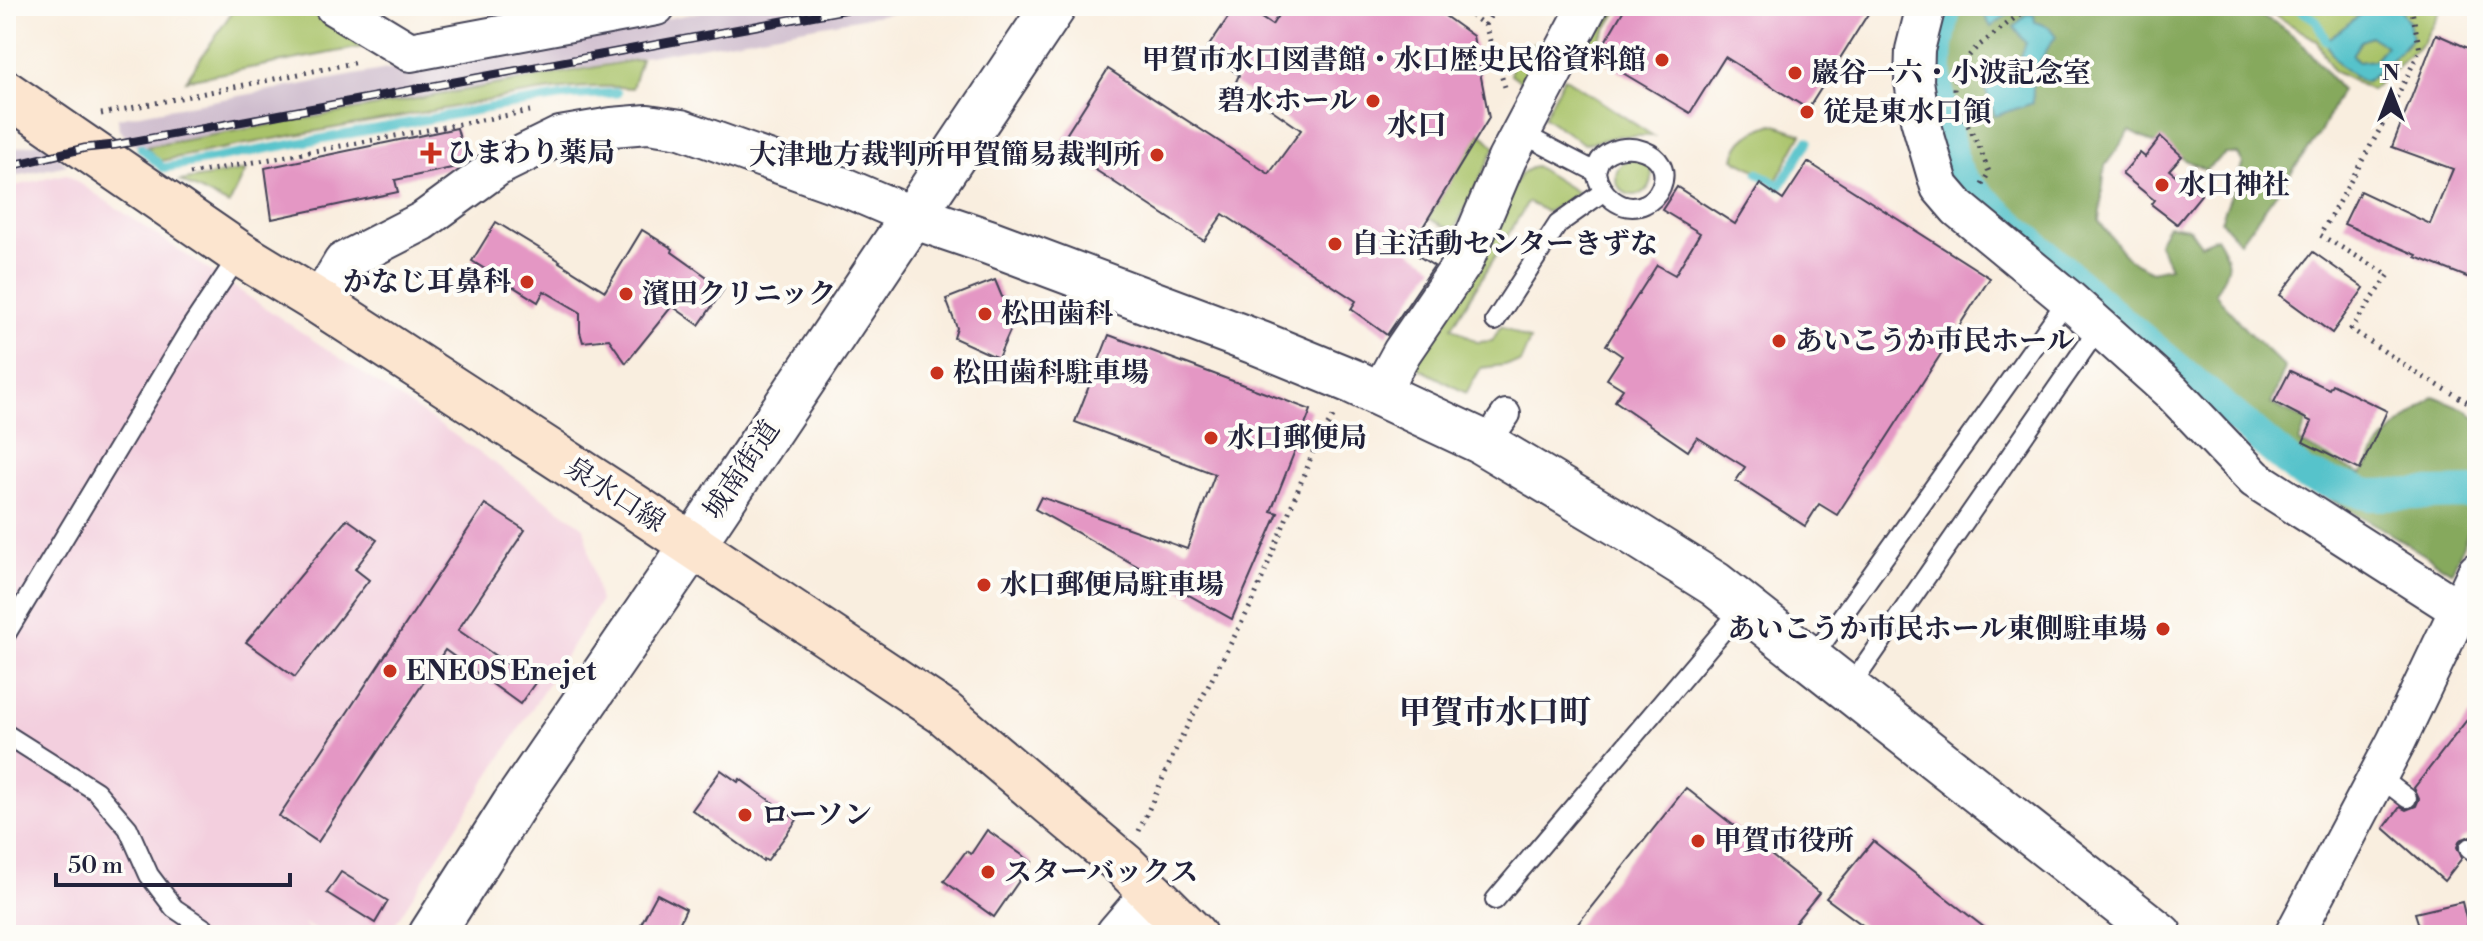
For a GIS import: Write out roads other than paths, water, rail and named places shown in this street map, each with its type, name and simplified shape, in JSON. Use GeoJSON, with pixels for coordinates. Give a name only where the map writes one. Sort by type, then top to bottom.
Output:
{"type":"FeatureCollection","features":[{"type":"Feature","properties":{"kind":"main road","name":"泉水口線"},"geometry":{"type":"LineString","coordinates":[[6,93],[240,254],[319,302],[943,712],[1138,880],[1194,935]]}},
{"type":"Feature","properties":{"kind":"street"},"geometry":{"type":"LineString","coordinates":[[334,6],[410,52],[642,7]]}},
{"type":"Feature","properties":{"kind":"street","name":"城南街道"},"geometry":{"type":"LineString","coordinates":[[431,935],[514,805],[692,546],[1054,6]]}},
{"type":"Feature","properties":{"kind":"street"},"geometry":{"type":"LineString","coordinates":[[1367,388],[1402,352],[1464,261],[1507,159],[1565,63],[1588,6]]}},
{"type":"Feature","properties":{"kind":"street"},"geometry":{"type":"LineString","coordinates":[[1926,6],[1915,50],[1914,81],[1920,119],[1940,187],[1958,208],[2100,326],[2173,393],[2255,479],[2460,610]]}},
{"type":"Feature","properties":{"kind":"street"},"geometry":{"type":"LineString","coordinates":[[319,302],[343,262],[423,221],[497,167],[560,136],[648,124],[681,129],[1261,344],[1367,388],[1480,441],[1715,584],[2160,935]]}},
{"type":"Feature","properties":{"kind":"street"},"geometry":{"type":"LineString","coordinates":[[2294,935],[2393,787],[2477,572]]}},
{"type":"Feature","properties":{"kind":"street"},"geometry":{"type":"LineString","coordinates":[[1118,935],[1138,880]]}},
{"type":"Feature","properties":{"kind":"lane"},"geometry":{"type":"LineString","coordinates":[[1521,133],[1596,172]]}},
{"type":"Feature","properties":{"kind":"lane"},"geometry":{"type":"LineString","coordinates":[[1643,149],[1654,155],[1664,172],[1664,181],[1659,192],[1645,204],[1623,206],[1603,192],[1596,172],[1600,160],[1610,153],[1643,149]]}},
{"type":"Feature","properties":{"kind":"lane"},"geometry":{"type":"LineString","coordinates":[[1495,321],[1558,224],[1603,192]]}},
{"type":"Feature","properties":{"kind":"lane"},"geometry":{"type":"LineString","coordinates":[[6,634],[191,327],[240,254]]}},
{"type":"Feature","properties":{"kind":"lane"},"geometry":{"type":"LineString","coordinates":[[1810,661],[2068,299]]}},
{"type":"Feature","properties":{"kind":"lane"},"geometry":{"type":"LineString","coordinates":[[1848,690],[2100,326]]}},
{"type":"Feature","properties":{"kind":"lane"},"geometry":{"type":"LineString","coordinates":[[1495,900],[1743,607]]}},
{"type":"Feature","properties":{"kind":"lane"},"geometry":{"type":"LineString","coordinates":[[6,734],[96,791],[128,828],[149,875],[174,908],[214,935]]}},
{"type":"Feature","properties":{"kind":"water"},"geometry":{"type":"Polygon","coordinates":[[[1985,6],[2014,6],[1991,27],[1981,9],[1985,6]]]}},
{"type":"Feature","properties":{"kind":"water"},"geometry":{"type":"Polygon","coordinates":[[[2371,6],[2398,6],[2409,22],[2412,38],[2365,82],[2341,66],[2326,41],[2371,6]],[[2371,37],[2361,41],[2352,55],[2358,62],[2374,60],[2386,46],[2371,37]]]}},
{"type":"Feature","properties":{"kind":"water"},"geometry":{"type":"Polygon","coordinates":[[[2027,14],[2034,15],[2035,22],[2049,27],[2056,36],[2038,67],[2033,103],[1995,116],[1981,77],[2016,70],[2026,43],[2014,27],[2027,14]]]}},
{"type":"Feature","properties":{"kind":"waterway"},"geometry":{"type":"LineString","coordinates":[[1946,6],[1938,44],[1936,83],[1954,167],[1965,184],[2122,322],[2304,475],[2370,495],[2477,493]]}},
{"type":"Feature","properties":{"kind":"waterway"},"geometry":{"type":"LineString","coordinates":[[2294,6],[2316,20],[2326,41]]}},
{"type":"Feature","properties":{"kind":"waterway"},"geometry":{"type":"LineString","coordinates":[[141,148],[163,168],[494,107],[566,96],[617,93]]}},
{"type":"Feature","properties":{"kind":"waterway"},"geometry":{"type":"LineString","coordinates":[[1758,173],[1780,186],[1808,141]]}},
{"type":"Feature","properties":{"kind":"waterway"},"geometry":{"type":"LineString","coordinates":[[2460,492],[2463,485]]}},
{"type":"Feature","properties":{"kind":"railway"},"geometry":{"type":"LineString","coordinates":[[6,167],[85,148],[115,145],[864,6]]}},
{"type":"Feature","properties":{"kind":"place","name":"甲賀市水口図書館・水口歴史民俗資料館"},"geometry":{"type":"Point","coordinates":[1662,60]}},
{"type":"Feature","properties":{"kind":"place","name":"巖谷一六・小波記念室"},"geometry":{"type":"Point","coordinates":[1795,73]}},
{"type":"Feature","properties":{"kind":"place","name":"碧水ホール"},"geometry":{"type":"Point","coordinates":[1373,101]}},
{"type":"Feature","properties":{"kind":"place","name":"従是東水口領"},"geometry":{"type":"Point","coordinates":[1807,112]}},
{"type":"Feature","properties":{"kind":"place","name":"ひまわり薬局"},"geometry":{"type":"Point","coordinates":[431,153]}},
{"type":"Feature","properties":{"kind":"place","name":"大津地方裁判所甲賀簡易裁判所"},"geometry":{"type":"Point","coordinates":[1157,155]}},
{"type":"Feature","properties":{"kind":"place","name":"水口神社"},"geometry":{"type":"Point","coordinates":[2162,185]}},
{"type":"Feature","properties":{"kind":"place","name":"自主活動センターきずな"},"geometry":{"type":"Point","coordinates":[1335,244]}},
{"type":"Feature","properties":{"kind":"place","name":"かなじ耳鼻科"},"geometry":{"type":"Point","coordinates":[527,282]}},
{"type":"Feature","properties":{"kind":"place","name":"濱田クリニック"},"geometry":{"type":"Point","coordinates":[626,294]}},
{"type":"Feature","properties":{"kind":"place","name":"松田歯科"},"geometry":{"type":"Point","coordinates":[985,314]}},
{"type":"Feature","properties":{"kind":"place","name":"あいこうか市民ホール"},"geometry":{"type":"Point","coordinates":[1779,341]}},
{"type":"Feature","properties":{"kind":"place","name":"松田歯科駐車場"},"geometry":{"type":"Point","coordinates":[937,373]}},
{"type":"Feature","properties":{"kind":"place","name":"水口郵便局"},"geometry":{"type":"Point","coordinates":[1211,438]}},
{"type":"Feature","properties":{"kind":"place","name":"水口郵便局駐車場"},"geometry":{"type":"Point","coordinates":[984,585]}},
{"type":"Feature","properties":{"kind":"place","name":"あいこうか市民ホール東側駐車場"},"geometry":{"type":"Point","coordinates":[2163,629]}},
{"type":"Feature","properties":{"kind":"place","name":"ENEOS Enejet"},"geometry":{"type":"Point","coordinates":[390,671]}},
{"type":"Feature","properties":{"kind":"place","name":"ローソン"},"geometry":{"type":"Point","coordinates":[745,815]}},
{"type":"Feature","properties":{"kind":"place","name":"甲賀市役所"},"geometry":{"type":"Point","coordinates":[1698,841]}},
{"type":"Feature","properties":{"kind":"place","name":"スターバックス"},"geometry":{"type":"Point","coordinates":[988,872]}},
{"type":"Feature","properties":{"kind":"district","name":"水口"},"geometry":{"type":"Point","coordinates":[1417,126]}},
{"type":"Feature","properties":{"kind":"district","name":"甲賀市水口町"},"geometry":{"type":"Point","coordinates":[1495,713]}}]}
